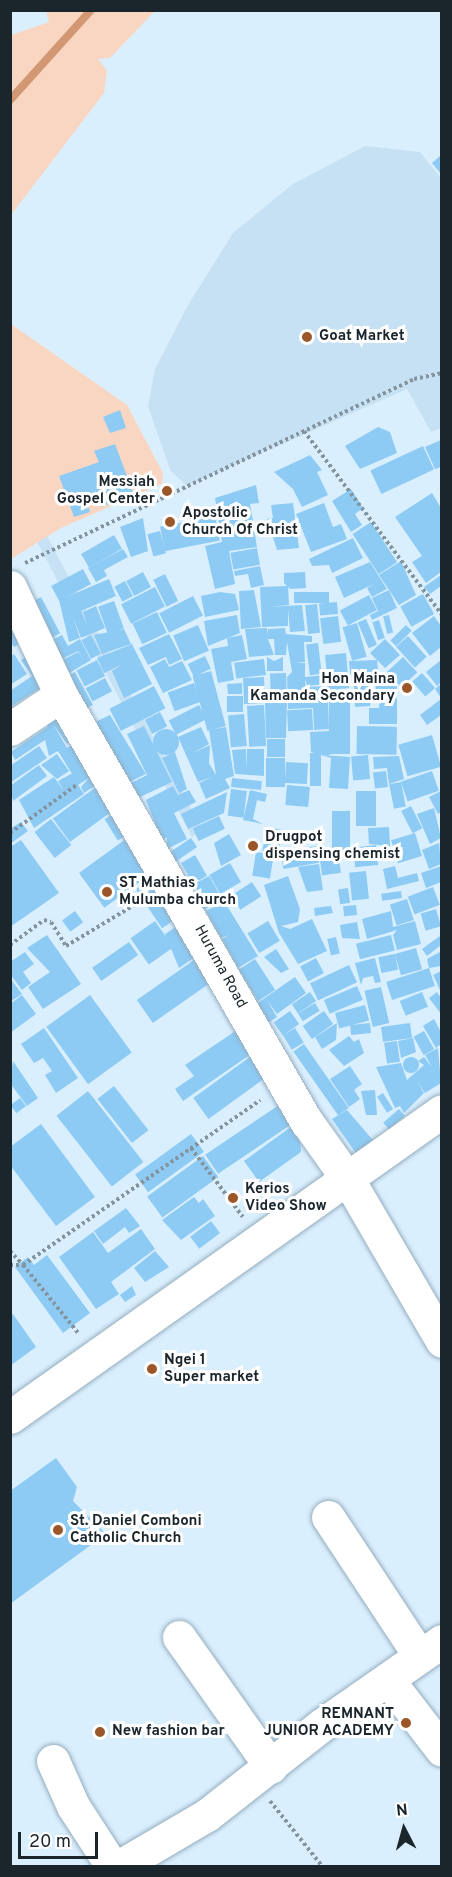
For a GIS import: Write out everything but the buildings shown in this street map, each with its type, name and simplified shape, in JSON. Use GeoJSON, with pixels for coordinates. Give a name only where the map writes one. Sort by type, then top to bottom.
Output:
{"type":"FeatureCollection","features":[{"type":"Feature","properties":{"kind":"street","name":"Huruma Road"},"geometry":{"type":"LineString","coordinates":[[13,579],[61,695],[173,882],[286,1082],[349,1181],[431,1298],[441,1341]]}},
{"type":"Feature","properties":{"kind":"street"},"geometry":{"type":"LineString","coordinates":[[10,729],[61,695]]}},
{"type":"Feature","properties":{"kind":"street"},"geometry":{"type":"LineString","coordinates":[[10,1417],[349,1181],[441,1111]]}},
{"type":"Feature","properties":{"kind":"street"},"geometry":{"type":"LineString","coordinates":[[120,1866],[207,1815],[430,1648],[328,1517]]}},
{"type":"Feature","properties":{"kind":"street"},"geometry":{"type":"LineString","coordinates":[[178,1637],[262,1774]]}},
{"type":"Feature","properties":{"kind":"street"},"geometry":{"type":"LineString","coordinates":[[388,1680],[441,1750]]}},
{"type":"Feature","properties":{"kind":"street"},"geometry":{"type":"LineString","coordinates":[[53,1761],[73,1806],[112,1866]]}},
{"type":"Feature","properties":{"kind":"path"},"geometry":{"type":"LineString","coordinates":[[13,579],[304,431],[414,379],[441,373]]}},
{"type":"Feature","properties":{"kind":"path"},"geometry":{"type":"LineString","coordinates":[[304,431],[441,615]]}},
{"type":"Feature","properties":{"kind":"path"},"geometry":{"type":"LineString","coordinates":[[10,833],[104,766]]}},
{"type":"Feature","properties":{"kind":"path"},"geometry":{"type":"LineString","coordinates":[[10,945],[44,920],[51,922],[66,946],[173,882]]}},
{"type":"Feature","properties":{"kind":"path"},"geometry":{"type":"LineString","coordinates":[[10,1265],[23,1265],[286,1082]]}},
{"type":"Feature","properties":{"kind":"path"},"geometry":{"type":"LineString","coordinates":[[192,1148],[262,1241]]}},
{"type":"Feature","properties":{"kind":"path"},"geometry":{"type":"LineString","coordinates":[[10,1251],[98,1356]]}},
{"type":"Feature","properties":{"kind":"path"},"geometry":{"type":"LineString","coordinates":[[262,1774],[322,1866]]}},
{"type":"Feature","properties":{"kind":"shaded area"},"geometry":{"type":"Polygon","coordinates":[[[46,11],[155,11],[110,58],[98,59],[107,71],[104,93],[11,215],[11,35],[49,22],[46,11]]]}},
{"type":"Feature","properties":{"kind":"shaded area","name":"Goat Market"},"geometry":{"type":"Polygon","coordinates":[[[365,146],[420,152],[441,178],[441,428],[431,432],[407,389],[187,486],[170,470],[148,406],[155,369],[188,305],[233,233],[293,184],[365,146]]]}},
{"type":"Feature","properties":{"kind":"shaded area"},"geometry":{"type":"Polygon","coordinates":[[[11,324],[127,405],[163,473],[162,484],[61,528],[11,559],[11,324]]]}},
{"type":"Feature","properties":{"kind":"shaded area"},"geometry":{"type":"Polygon","coordinates":[[[10,466],[203,831],[192,837],[11,492],[10,466]]]}},
{"type":"Feature","properties":{"kind":"waterway"},"geometry":{"type":"LineString","coordinates":[[10,100],[91,10]]}},
{"type":"Feature","properties":{"kind":"place","name":"Goat Market"},"geometry":{"type":"Point","coordinates":[307,337]}},
{"type":"Feature","properties":{"kind":"place","name":"Messiah Gospel Center"},"geometry":{"type":"Point","coordinates":[167,491]}},
{"type":"Feature","properties":{"kind":"place","name":"Apostolic Church Of Christ"},"geometry":{"type":"Point","coordinates":[170,522]}},
{"type":"Feature","properties":{"kind":"place","name":"Hon Maina Kamanda Secondary"},"geometry":{"type":"Point","coordinates":[407,688]}},
{"type":"Feature","properties":{"kind":"place","name":"Drugpot dispensing chemist"},"geometry":{"type":"Point","coordinates":[253,846]}},
{"type":"Feature","properties":{"kind":"place","name":"ST Mathias Mulumba church"},"geometry":{"type":"Point","coordinates":[107,892]}},
{"type":"Feature","properties":{"kind":"place","name":"Kerios Video Show"},"geometry":{"type":"Point","coordinates":[233,1198]}},
{"type":"Feature","properties":{"kind":"place","name":"Ngei 1 Super market"},"geometry":{"type":"Point","coordinates":[152,1369]}},
{"type":"Feature","properties":{"kind":"place","name":"St. Daniel Comboni Catholic Church"},"geometry":{"type":"Point","coordinates":[58,1530]}},
{"type":"Feature","properties":{"kind":"place","name":"REMNANT JUNIOR ACADEMY"},"geometry":{"type":"Point","coordinates":[406,1723]}},
{"type":"Feature","properties":{"kind":"place","name":"New fashion bar"},"geometry":{"type":"Point","coordinates":[100,1732]}}]}
